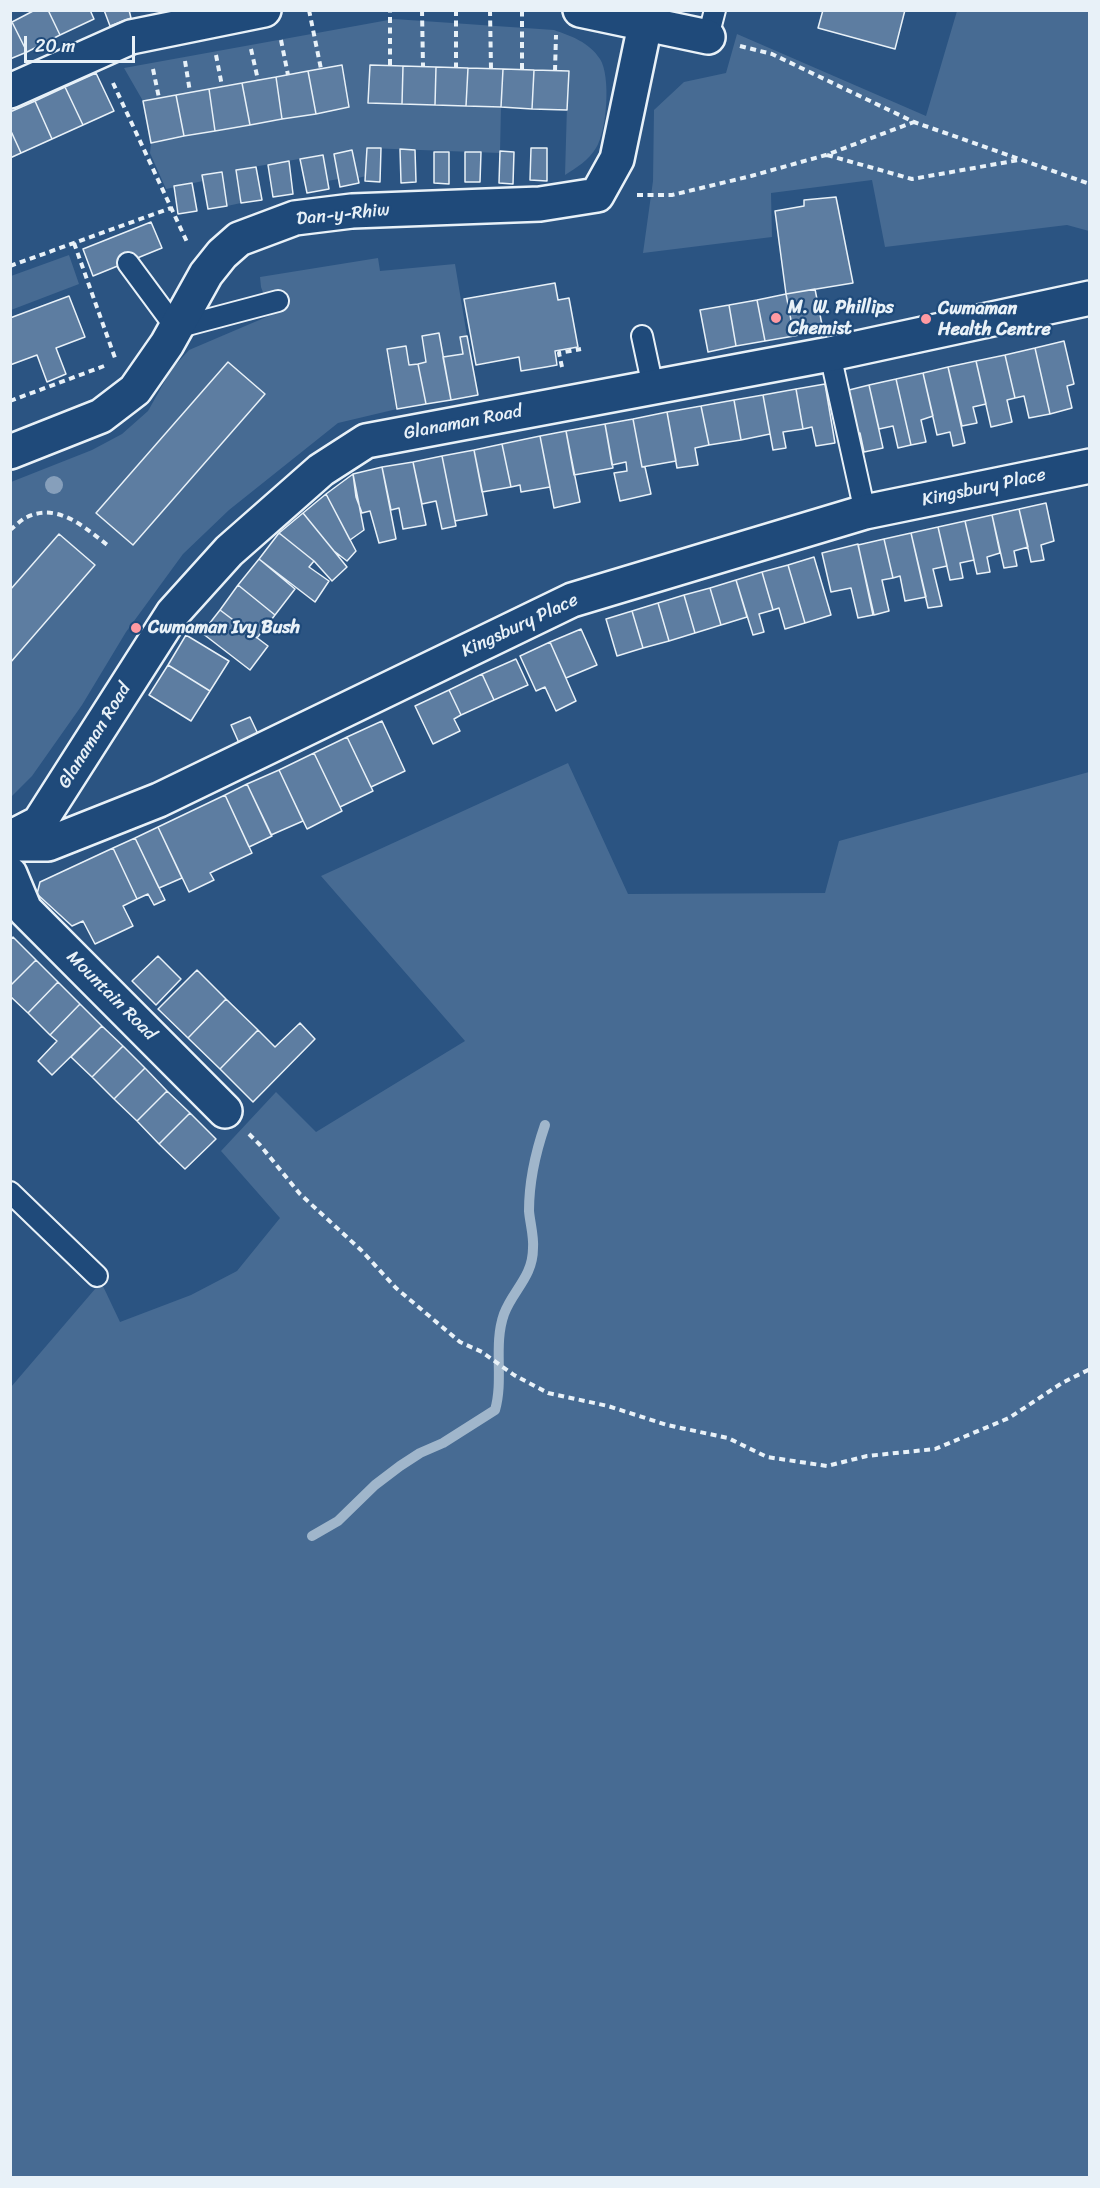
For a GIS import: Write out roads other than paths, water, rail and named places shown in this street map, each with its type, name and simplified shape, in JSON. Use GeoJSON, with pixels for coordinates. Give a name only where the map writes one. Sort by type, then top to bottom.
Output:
{"type":"FeatureCollection","features":[{"type":"Feature","properties":{"kind":"street"},"geometry":{"type":"LineString","coordinates":[[10,91],[131,37],[264,10]]}},
{"type":"Feature","properties":{"kind":"street"},"geometry":{"type":"LineString","coordinates":[[568,21],[645,25],[711,24]]}},
{"type":"Feature","properties":{"kind":"street","name":"Dan-y-Rhiw"},"geometry":{"type":"LineString","coordinates":[[10,452],[101,416],[135,390],[176,328],[204,278],[222,254],[238,239],[295,218],[352,211],[540,204],[597,195],[617,159],[645,25]]}},
{"type":"Feature","properties":{"kind":"street","name":"Glanaman Road"},"geometry":{"type":"LineString","coordinates":[[10,838],[39,823],[173,613],[229,551],[321,470],[366,441],[830,354],[1089,298]]}},
{"type":"Feature","properties":{"kind":"street","name":"Kingsbury Place"},"geometry":{"type":"LineString","coordinates":[[10,844],[48,844],[159,800],[572,600],[866,512],[1089,466]]}},
{"type":"Feature","properties":{"kind":"street","name":"Mountain Road"},"geometry":{"type":"LineString","coordinates":[[10,874],[25,910],[225,1111]]}},
{"type":"Feature","properties":{"kind":"lane"},"geometry":{"type":"LineString","coordinates":[[129,263],[176,328],[278,301]]}},
{"type":"Feature","properties":{"kind":"lane"},"geometry":{"type":"LineString","coordinates":[[642,336],[653,387]]}},
{"type":"Feature","properties":{"kind":"lane"},"geometry":{"type":"LineString","coordinates":[[830,354],[866,512]]}},
{"type":"Feature","properties":{"kind":"lane"},"geometry":{"type":"LineString","coordinates":[[10,1192],[97,1276]]}},
{"type":"Feature","properties":{"kind":"waterway"},"geometry":{"type":"LineString","coordinates":[[312,1536],[338,1521],[375,1485],[400,1466],[420,1453],[443,1443],[495,1410],[499,1386],[501,1326],[508,1305],[526,1275],[532,1258],[533,1239],[529,1211],[531,1178],[545,1125]]}},
{"type":"Feature","properties":{"kind":"place","name":"M. W. Phillips Chemist"},"geometry":{"type":"Point","coordinates":[776,318]}},
{"type":"Feature","properties":{"kind":"place","name":"Cwmaman Health Centre"},"geometry":{"type":"Point","coordinates":[926,319]}},
{"type":"Feature","properties":{"kind":"place","name":"Cwmaman Ivy Bush"},"geometry":{"type":"Point","coordinates":[136,628]}}]}
